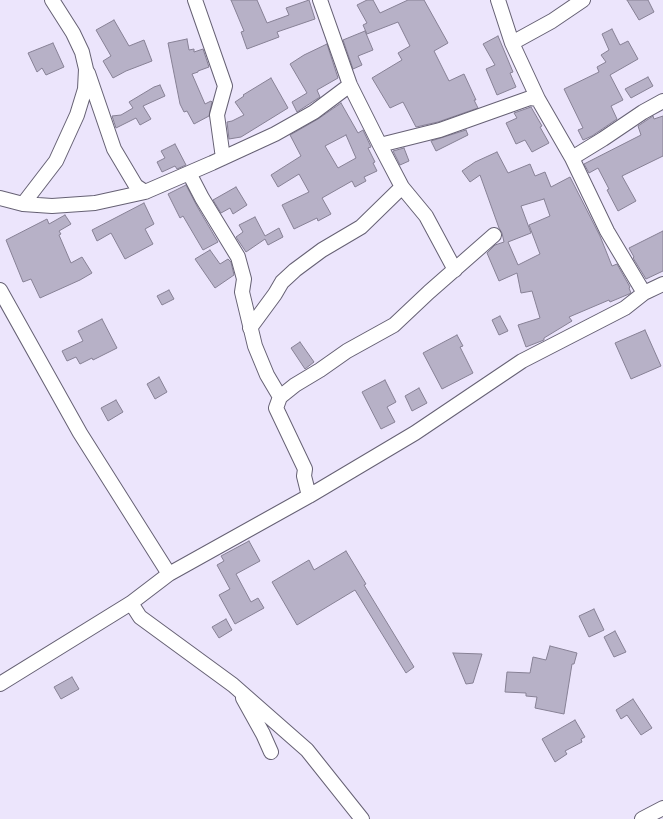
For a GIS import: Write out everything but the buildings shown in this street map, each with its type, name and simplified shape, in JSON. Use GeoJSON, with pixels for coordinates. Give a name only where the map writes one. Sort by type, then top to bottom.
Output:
{"type":"FeatureCollection","features":[{"type":"Feature","properties":{"kind":"street"},"geometry":{"type":"LineString","coordinates":[[52,0],[73,33],[82,52],[86,69],[111,136],[114,149],[136,186],[145,192]]}},
{"type":"Feature","properties":{"kind":"street"},"geometry":{"type":"LineString","coordinates":[[195,0],[225,86],[217,114],[224,158]]}},
{"type":"Feature","properties":{"kind":"street"},"geometry":{"type":"LineString","coordinates":[[320,0],[350,85],[402,187],[426,216],[455,270]]}},
{"type":"Feature","properties":{"kind":"street"},"geometry":{"type":"LineString","coordinates":[[498,0],[512,43],[538,99],[572,158],[607,231],[644,293]]}},
{"type":"Feature","properties":{"kind":"street"},"geometry":{"type":"LineString","coordinates":[[512,43],[552,21],[583,0]]}},
{"type":"Feature","properties":{"kind":"street"},"geometry":{"type":"LineString","coordinates":[[23,204],[56,160],[77,115],[85,89],[86,69]]}},
{"type":"Feature","properties":{"kind":"street"},"geometry":{"type":"LineString","coordinates":[[0,198],[23,204],[52,206],[95,202],[145,192],[275,134],[314,112],[350,85]]}},
{"type":"Feature","properties":{"kind":"street"},"geometry":{"type":"LineString","coordinates":[[380,145],[447,127],[530,98],[538,99]]}},
{"type":"Feature","properties":{"kind":"street"},"geometry":{"type":"LineString","coordinates":[[572,158],[643,112],[663,101]]}},
{"type":"Feature","properties":{"kind":"street"},"geometry":{"type":"LineString","coordinates":[[189,173],[238,257],[244,279],[242,292],[255,346],[263,366],[280,397]]}},
{"type":"Feature","properties":{"kind":"street"},"geometry":{"type":"LineString","coordinates":[[250,328],[282,282],[295,270],[322,250],[361,227],[402,187]]}},
{"type":"Feature","properties":{"kind":"street"},"geometry":{"type":"LineString","coordinates":[[309,496],[304,476],[305,469],[276,408],[280,397],[295,385],[347,351],[394,325],[494,235]]}},
{"type":"Feature","properties":{"kind":"street"},"geometry":{"type":"LineString","coordinates":[[0,684],[131,603],[169,574],[309,496],[415,433],[522,361],[625,308],[644,293],[663,284]]}},
{"type":"Feature","properties":{"kind":"street"},"geometry":{"type":"LineString","coordinates":[[0,290],[80,433],[169,574]]}},
{"type":"Feature","properties":{"kind":"street"},"geometry":{"type":"LineString","coordinates":[[131,603],[140,617],[233,685],[307,750],[362,819]]}},
{"type":"Feature","properties":{"kind":"street"},"geometry":{"type":"LineString","coordinates":[[233,685],[250,710],[271,752]]}},
{"type":"Feature","properties":{"kind":"street"},"geometry":{"type":"LineString","coordinates":[[642,819],[663,808]]}}]}
